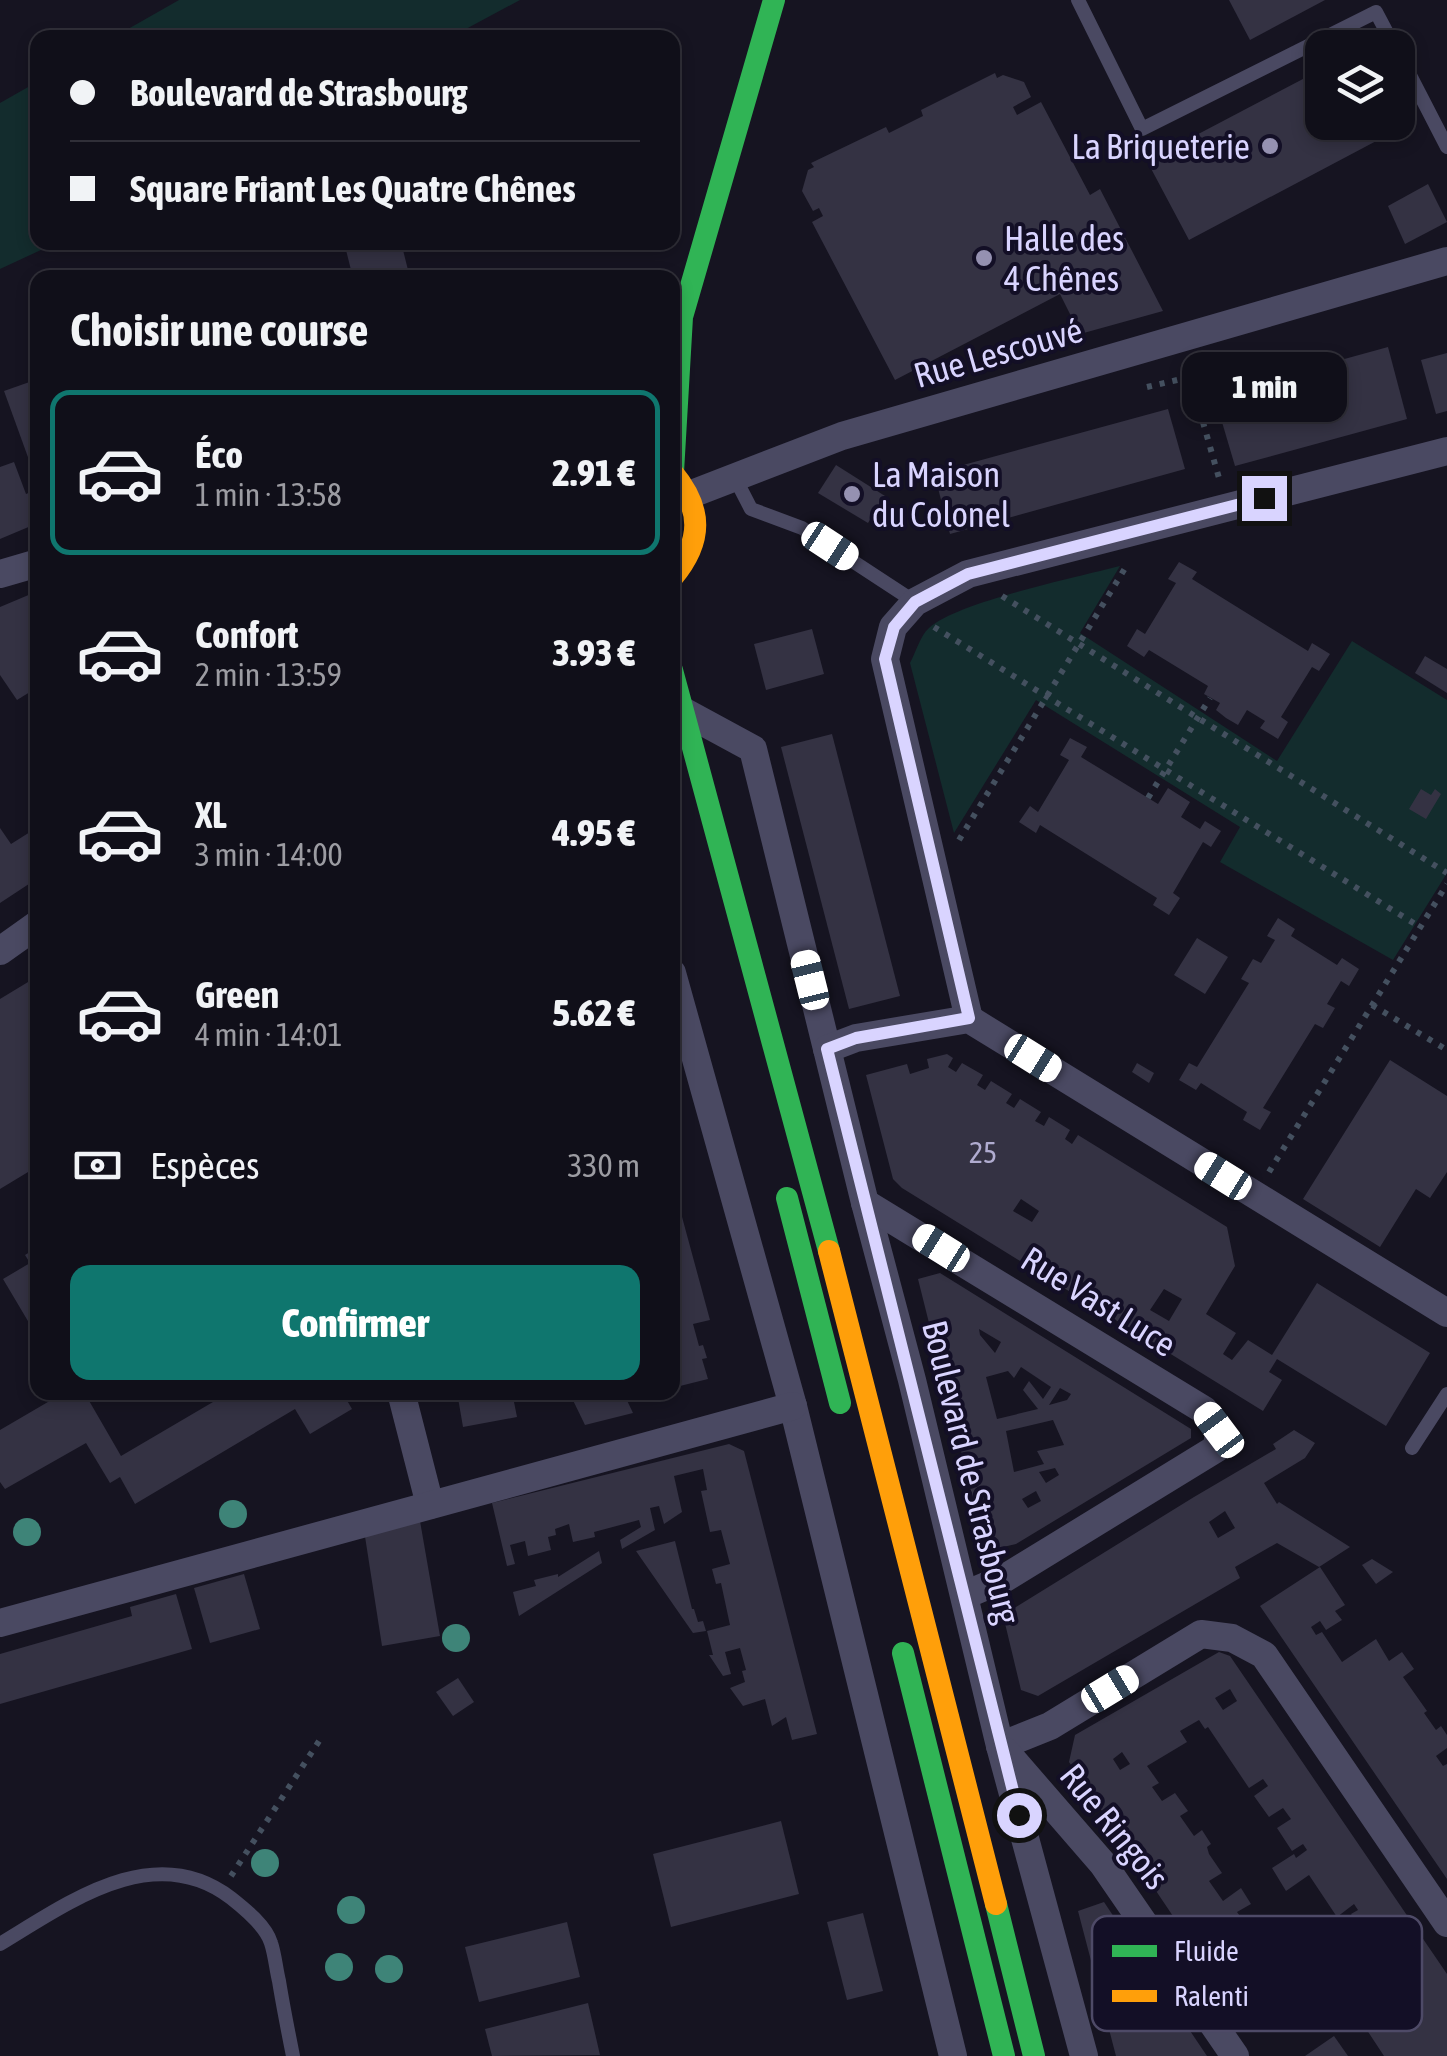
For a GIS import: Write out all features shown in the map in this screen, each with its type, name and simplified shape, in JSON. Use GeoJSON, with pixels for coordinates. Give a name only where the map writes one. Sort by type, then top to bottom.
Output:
{"type":"FeatureCollection","features":[{"type":"Feature","properties":{"kind":"main road"},"geometry":{"type":"LineString","coordinates":[[680,314],[774,0]]}},
{"type":"Feature","properties":{"kind":"main road"},"geometry":{"type":"LineString","coordinates":[[680,484],[695,513],[696,532],[692,551],[680,571]]}},
{"type":"Feature","properties":{"kind":"main road"},"geometry":{"type":"LineString","coordinates":[[680,700],[845,1309],[1034,2056]]}},
{"type":"Feature","properties":{"kind":"main road"},"geometry":{"type":"LineString","coordinates":[[780,1172],[843,1416]]}},
{"type":"Feature","properties":{"kind":"main road"},"geometry":{"type":"LineString","coordinates":[[896,1622],[1004,2056]]}},
{"type":"Feature","properties":{"kind":"street","name":"Rue Lescouvé"},"geometry":{"type":"LineString","coordinates":[[680,480],[734,476],[842,436],[1447,262]]}},
{"type":"Feature","properties":{"kind":"street"},"geometry":{"type":"LineString","coordinates":[[969,1018],[885,659],[894,627],[915,602],[968,574],[1447,451]]}},
{"type":"Feature","properties":{"kind":"street"},"geometry":{"type":"LineString","coordinates":[[0,574],[30,565]]}},
{"type":"Feature","properties":{"kind":"street","name":"Boulevard de Strasbourg"},"geometry":{"type":"LineString","coordinates":[[683,711],[752,749],[1000,1746],[1084,2056]]}},
{"type":"Feature","properties":{"kind":"street"},"geometry":{"type":"LineString","coordinates":[[0,950],[30,935]]}},
{"type":"Feature","properties":{"kind":"street"},"geometry":{"type":"LineString","coordinates":[[680,1002],[793,1406],[954,2056]]}},
{"type":"Feature","properties":{"kind":"street"},"geometry":{"type":"LineString","coordinates":[[827,1049],[856,1038],[969,1018],[1447,1313]]}},
{"type":"Feature","properties":{"kind":"street","name":"Rue Vast Luce"},"geometry":{"type":"LineString","coordinates":[[865,1203],[1204,1410],[1219,1430],[1217,1448],[1004,1578],[965,1595]]}},
{"type":"Feature","properties":{"kind":"street"},"geometry":{"type":"LineString","coordinates":[[402,1400],[430,1505]]}},
{"type":"Feature","properties":{"kind":"street"},"geometry":{"type":"LineString","coordinates":[[0,1623],[793,1406]]}},
{"type":"Feature","properties":{"kind":"street"},"geometry":{"type":"LineString","coordinates":[[1000,1746],[1050,1726],[1201,1634],[1232,1638],[1264,1655],[1447,1923]]}},
{"type":"Feature","properties":{"kind":"street","name":"Rue Ringois"},"geometry":{"type":"LineString","coordinates":[[1000,1746],[1103,1864],[1139,1916]]}},
{"type":"Feature","properties":{"kind":"street","name":"Rue Ringois"},"geometry":{"type":"LineString","coordinates":[[1218,2031],[1235,2056]]}},
{"type":"Feature","properties":{"kind":"lane"},"geometry":{"type":"LineString","coordinates":[[1078,0],[1142,129],[1305,48]]}},
{"type":"Feature","properties":{"kind":"lane"},"geometry":{"type":"LineString","coordinates":[[1340,30],[1376,12],[1385,30]]}},
{"type":"Feature","properties":{"kind":"lane"},"geometry":{"type":"LineString","coordinates":[[1415,86],[1447,147]]}},
{"type":"Feature","properties":{"kind":"lane"},"geometry":{"type":"LineString","coordinates":[[734,476],[752,509],[802,528],[915,602]]}},
{"type":"Feature","properties":{"kind":"lane"},"geometry":{"type":"LineString","coordinates":[[1412,1448],[1447,1394]]}},
{"type":"Feature","properties":{"kind":"lane"},"geometry":{"type":"LineString","coordinates":[[0,1944],[75,1898],[125,1877],[169,1875],[196,1879],[221,1891],[245,1910],[271,1940],[293,2056]]}},
{"type":"Feature","properties":{"kind":"path"},"geometry":{"type":"LineString","coordinates":[[1147,387],[1190,377],[1228,508]]}},
{"type":"Feature","properties":{"kind":"path"},"geometry":{"type":"LineString","coordinates":[[937,875],[1149,529]]}},
{"type":"Feature","properties":{"kind":"path"},"geometry":{"type":"LineString","coordinates":[[968,574],[1447,873]]}},
{"type":"Feature","properties":{"kind":"path"},"geometry":{"type":"LineString","coordinates":[[915,602],[933,627],[1420,927]]}},
{"type":"Feature","properties":{"kind":"path"},"geometry":{"type":"LineString","coordinates":[[1148,798],[1210,698]]}},
{"type":"Feature","properties":{"kind":"path"},"geometry":{"type":"LineString","coordinates":[[1255,1196],[1447,884]]}},
{"type":"Feature","properties":{"kind":"path"},"geometry":{"type":"LineString","coordinates":[[1372,1005],[1447,1050]]}},
{"type":"Feature","properties":{"kind":"path"},"geometry":{"type":"LineString","coordinates":[[221,1891],[324,1734]]}},
{"type":"Feature","properties":{"kind":"green space"},"geometry":{"type":"Polygon","coordinates":[[[179,0],[520,0],[464,30],[126,30],[179,0]]]}},
{"type":"Feature","properties":{"kind":"green space"},"geometry":{"type":"Polygon","coordinates":[[[30,86],[30,250],[41,250],[0,269],[0,103],[30,86]]]}},
{"type":"Feature","properties":{"kind":"green space"},"geometry":{"type":"Polygon","coordinates":[[[1120,566],[1080,633],[1277,761],[1352,641],[1447,700],[1447,873],[1393,960],[1220,862],[1240,827],[1036,700],[954,833],[910,663],[923,635],[944,618],[965,609],[1120,566]]]}},
{"type":"Feature","properties":{"kind":"building"},"geometry":{"type":"Polygon","coordinates":[[[1229,0],[1325,0],[1250,40],[1229,0]]]}},
{"type":"Feature","properties":{"kind":"building","name":"Halle des 4 Chênes"},"geometry":{"type":"Polygon","coordinates":[[[995,73],[997,78],[1003,75],[1024,82],[1031,97],[1013,107],[1017,115],[1041,102],[1090,195],[1100,189],[1163,311],[1080,334],[1060,294],[895,380],[812,222],[823,216],[819,208],[813,211],[802,191],[808,170],[814,167],[811,163],[886,127],[889,133],[923,116],[921,110],[995,73]]]}},
{"type":"Feature","properties":{"kind":"building"},"geometry":{"type":"Polygon","coordinates":[[[1305,78],[1305,140],[1378,140],[1189,240],[1147,161],[1305,78]]]}},
{"type":"Feature","properties":{"kind":"building"},"geometry":{"type":"Polygon","coordinates":[[[1428,184],[1447,222],[1405,244],[1388,206],[1428,184]]]}},
{"type":"Feature","properties":{"kind":"building"},"geometry":{"type":"Polygon","coordinates":[[[346,250],[403,250],[408,270],[351,270],[346,250]]]}},
{"type":"Feature","properties":{"kind":"building"},"geometry":{"type":"Polygon","coordinates":[[[1388,347],[1407,419],[1235,466],[1214,395],[1388,347]]]}},
{"type":"Feature","properties":{"kind":"building"},"geometry":{"type":"Polygon","coordinates":[[[1447,353],[1447,411],[1436,414],[1421,360],[1447,353]]]}},
{"type":"Feature","properties":{"kind":"building"},"geometry":{"type":"Polygon","coordinates":[[[30,382],[30,463],[4,391],[30,382]]]}},
{"type":"Feature","properties":{"kind":"building"},"geometry":{"type":"Polygon","coordinates":[[[1168,409],[1185,469],[950,534],[934,473],[1168,409]]]}},
{"type":"Feature","properties":{"kind":"building"},"geometry":{"type":"Polygon","coordinates":[[[14,462],[26,494],[30,492],[30,526],[0,539],[0,467],[14,462]]]}},
{"type":"Feature","properties":{"kind":"building","name":"La Maison du Colonel"},"geometry":{"type":"Polygon","coordinates":[[[836,465],[885,496],[868,523],[818,493],[836,465]]]}},
{"type":"Feature","properties":{"kind":"building"},"geometry":{"type":"Polygon","coordinates":[[[1179,562],[1197,572],[1192,579],[1308,651],[1312,643],[1330,654],[1319,671],[1312,667],[1281,717],[1288,722],[1278,739],[1260,728],[1265,721],[1247,710],[1238,725],[1226,718],[1216,710],[1220,703],[1204,694],[1208,686],[1149,650],[1144,657],[1127,646],[1137,629],[1145,634],[1176,583],[1168,579],[1179,562]]]}},
{"type":"Feature","properties":{"kind":"building"},"geometry":{"type":"Polygon","coordinates":[[[30,594],[30,692],[17,700],[0,675],[0,607],[30,594]]]}},
{"type":"Feature","properties":{"kind":"building"},"geometry":{"type":"Polygon","coordinates":[[[812,629],[824,674],[766,690],[754,644],[812,629]]]}},
{"type":"Feature","properties":{"kind":"building"},"geometry":{"type":"Polygon","coordinates":[[[1425,656],[1447,669],[1447,693],[1415,673],[1425,656]]]}},
{"type":"Feature","properties":{"kind":"building"},"geometry":{"type":"Polygon","coordinates":[[[832,734],[900,996],[849,1009],[781,747],[832,734]]]}},
{"type":"Feature","properties":{"kind":"building"},"geometry":{"type":"Polygon","coordinates":[[[1070,738],[1087,747],[1081,757],[1158,804],[1168,788],[1190,802],[1181,817],[1200,829],[1205,821],[1221,831],[1211,847],[1203,842],[1173,893],[1180,898],[1169,915],[1153,905],[1157,898],[1040,825],[1036,833],[1019,822],[1030,806],[1038,812],[1069,760],[1060,755],[1070,738]]]}},
{"type":"Feature","properties":{"kind":"building"},"geometry":{"type":"Polygon","coordinates":[[[1421,789],[1431,795],[1435,789],[1441,794],[1426,819],[1409,809],[1421,789]]]}},
{"type":"Feature","properties":{"kind":"building"},"geometry":{"type":"Polygon","coordinates":[[[0,828],[11,844],[30,832],[30,883],[0,903],[0,828]]]}},
{"type":"Feature","properties":{"kind":"building"},"geometry":{"type":"Polygon","coordinates":[[[1278,918],[1295,929],[1291,936],[1337,965],[1342,958],[1359,969],[1349,986],[1341,981],[1327,1004],[1335,1008],[1323,1028],[1315,1024],[1263,1108],[1271,1112],[1260,1130],[1243,1120],[1247,1112],[1201,1083],[1196,1090],[1179,1080],[1189,1063],[1197,1067],[1249,983],[1241,979],[1253,959],[1261,963],[1275,940],[1267,936],[1278,918]]]}},
{"type":"Feature","properties":{"kind":"building"},"geometry":{"type":"Polygon","coordinates":[[[1197,938],[1228,957],[1205,994],[1174,975],[1197,938]]]}},
{"type":"Feature","properties":{"kind":"building"},"geometry":{"type":"Polygon","coordinates":[[[30,981],[30,1171],[0,1189],[0,999],[30,981]]]}},
{"type":"Feature","properties":{"kind":"building"},"geometry":{"type":"Polygon","coordinates":[[[947,1054],[953,1058],[948,1067],[956,1072],[962,1063],[983,1075],[977,1085],[985,1090],[991,1081],[1012,1094],[1006,1103],[1014,1108],[1020,1099],[1041,1112],[1035,1121],[1044,1126],[1049,1117],[1070,1130],[1065,1139],[1072,1144],[1078,1135],[1227,1227],[1235,1266],[1206,1314],[1236,1333],[1223,1354],[1232,1360],[1248,1340],[1272,1355],[1317,1283],[1430,1353],[1386,1426],[1277,1359],[1269,1372],[1282,1380],[1263,1411],[902,1188],[893,1179],[866,1075],[907,1064],[910,1074],[929,1068],[927,1059],[947,1054]],[[1021,1199],[1013,1211],[1032,1222],[1039,1211],[1021,1199]],[[1164,1289],[1150,1310],[1169,1321],[1182,1299],[1164,1289]]]}},
{"type":"Feature","properties":{"kind":"building"},"geometry":{"type":"Polygon","coordinates":[[[1390,1060],[1447,1096],[1447,1172],[1430,1198],[1416,1189],[1380,1247],[1303,1199],[1390,1060]]]}},
{"type":"Feature","properties":{"kind":"building"},"geometry":{"type":"Polygon","coordinates":[[[1137,1063],[1154,1073],[1149,1083],[1132,1072],[1137,1063]]]}},
{"type":"Feature","properties":{"kind":"building"},"geometry":{"type":"Polygon","coordinates":[[[680,1209],[710,1320],[693,1324],[707,1358],[702,1359],[708,1379],[680,1386],[680,1209]]]}},
{"type":"Feature","properties":{"kind":"building"},"geometry":{"type":"Polygon","coordinates":[[[30,1263],[30,1325],[3,1279],[30,1263]]]}},
{"type":"Feature","properties":{"kind":"building"},"geometry":{"type":"Polygon","coordinates":[[[940,1273],[1191,1429],[1191,1438],[1016,1544],[986,1551],[918,1279],[940,1273]],[[979,1329],[995,1353],[1001,1342],[979,1329]],[[1021,1367],[1014,1378],[1008,1371],[986,1377],[997,1419],[1038,1409],[1023,1390],[1029,1381],[1043,1399],[1051,1387],[1021,1367]],[[1060,1388],[1049,1405],[1067,1400],[1071,1394],[1060,1388]],[[1053,1420],[1006,1431],[1014,1472],[1044,1464],[1037,1451],[1064,1445],[1053,1420]],[[1055,1468],[1039,1472],[1046,1483],[1059,1475],[1055,1468]],[[1036,1491],[1022,1499],[1028,1508],[1041,1501],[1036,1491]]]}},
{"type":"Feature","properties":{"kind":"building"},"geometry":{"type":"Polygon","coordinates":[[[51,1400],[89,1400],[121,1456],[216,1400],[347,1400],[352,1409],[310,1434],[295,1409],[135,1504],[120,1477],[110,1483],[86,1443],[5,1489],[0,1482],[0,1430],[51,1400]]]}},
{"type":"Feature","properties":{"kind":"building"},"geometry":{"type":"Polygon","coordinates":[[[458,1400],[514,1400],[517,1417],[463,1427],[458,1400]]]}},
{"type":"Feature","properties":{"kind":"building"},"geometry":{"type":"Polygon","coordinates":[[[573,1400],[627,1400],[633,1413],[585,1425],[573,1400]]]}},
{"type":"Feature","properties":{"kind":"building"},"geometry":{"type":"Polygon","coordinates":[[[1294,1430],[1315,1443],[1305,1458],[1264,1483],[1277,1504],[1350,1547],[1319,1567],[1277,1543],[1235,1567],[1240,1578],[1038,1696],[1021,1690],[1003,1615],[1276,1449],[1273,1444],[1294,1430]],[[1225,1511],[1209,1522],[1218,1538],[1235,1528],[1225,1511]]]}},
{"type":"Feature","properties":{"kind":"building"},"geometry":{"type":"Polygon","coordinates":[[[729,1444],[744,1451],[817,1734],[792,1740],[786,1717],[772,1726],[765,1699],[743,1706],[730,1688],[745,1682],[740,1648],[725,1652],[731,1674],[723,1676],[709,1655],[713,1655],[707,1631],[730,1625],[721,1583],[716,1584],[712,1569],[730,1564],[721,1530],[710,1532],[701,1491],[707,1490],[703,1469],[674,1476],[682,1512],[664,1524],[659,1506],[650,1508],[655,1530],[622,1549],[620,1540],[641,1527],[639,1520],[573,1542],[569,1524],[555,1529],[556,1535],[548,1537],[551,1550],[528,1556],[525,1541],[510,1545],[515,1564],[507,1566],[492,1503],[729,1444]]]}},
{"type":"Feature","properties":{"kind":"building"},"geometry":{"type":"Polygon","coordinates":[[[420,1521],[440,1636],[382,1646],[364,1530],[420,1521]]]}},
{"type":"Feature","properties":{"kind":"building"},"geometry":{"type":"Polygon","coordinates":[[[675,1541],[692,1609],[706,1631],[693,1633],[636,1551],[675,1541]]]}},
{"type":"Feature","properties":{"kind":"building"},"geometry":{"type":"Polygon","coordinates":[[[599,1551],[602,1563],[519,1616],[513,1592],[536,1586],[534,1580],[558,1577],[599,1551]]]}},
{"type":"Feature","properties":{"kind":"building"},"geometry":{"type":"Polygon","coordinates":[[[1372,1559],[1393,1572],[1376,1584],[1362,1565],[1372,1559]]]}},
{"type":"Feature","properties":{"kind":"building"},"geometry":{"type":"Polygon","coordinates":[[[1320,1567],[1345,1605],[1335,1611],[1342,1620],[1326,1630],[1320,1621],[1311,1627],[1316,1635],[1322,1632],[1342,1662],[1376,1639],[1389,1661],[1402,1652],[1414,1669],[1403,1677],[1436,1730],[1441,1726],[1447,1735],[1447,1748],[1436,1756],[1443,1766],[1447,1764],[1447,1879],[1260,1606],[1320,1567]]]}},
{"type":"Feature","properties":{"kind":"building"},"geometry":{"type":"Polygon","coordinates":[[[244,1574],[260,1629],[210,1643],[194,1588],[244,1574]]]}},
{"type":"Feature","properties":{"kind":"building"},"geometry":{"type":"Polygon","coordinates":[[[176,1594],[192,1649],[0,1704],[0,1654],[132,1616],[130,1607],[176,1594]]]}},
{"type":"Feature","properties":{"kind":"building"},"geometry":{"type":"Polygon","coordinates":[[[1219,1652],[1230,1656],[1407,1916],[1352,1916],[1358,1910],[1354,1904],[1336,1916],[1309,1875],[1286,1891],[1272,1868],[1307,1850],[1303,1844],[1292,1851],[1277,1828],[1291,1819],[1283,1808],[1269,1817],[1254,1796],[1268,1786],[1263,1779],[1249,1788],[1208,1727],[1205,1729],[1199,1720],[1180,1731],[1187,1742],[1147,1766],[1159,1783],[1152,1787],[1162,1801],[1175,1793],[1188,1811],[1180,1816],[1194,1836],[1202,1830],[1211,1844],[1207,1847],[1209,1854],[1222,1873],[1209,1881],[1223,1901],[1241,1888],[1251,1904],[1237,1912],[1240,1916],[1173,1916],[1069,1762],[1075,1735],[1219,1652]],[[1230,1689],[1215,1698],[1223,1710],[1237,1701],[1230,1689]],[[1122,1752],[1113,1759],[1120,1770],[1130,1764],[1122,1752]]]}},
{"type":"Feature","properties":{"kind":"building"},"geometry":{"type":"Polygon","coordinates":[[[458,1678],[474,1702],[453,1716],[436,1692],[458,1678]]]}},
{"type":"Feature","properties":{"kind":"building"},"geometry":{"type":"Polygon","coordinates":[[[781,1821],[799,1894],[671,1927],[653,1854],[781,1821]]]}},
{"type":"Feature","properties":{"kind":"building"},"geometry":{"type":"Polygon","coordinates":[[[1104,1902],[1113,1916],[1092,1916],[1092,1964],[1078,1911],[1104,1902]]]}},
{"type":"Feature","properties":{"kind":"building"},"geometry":{"type":"Polygon","coordinates":[[[863,1913],[883,1991],[847,2000],[827,1922],[863,1913]]]}},
{"type":"Feature","properties":{"kind":"building"},"geometry":{"type":"Polygon","coordinates":[[[567,1922],[580,1977],[479,2002],[465,1947],[567,1922]]]}},
{"type":"Feature","properties":{"kind":"building"},"geometry":{"type":"Polygon","coordinates":[[[1422,1937],[1447,1974],[1447,2056],[1384,2056],[1368,2031],[1422,2031],[1422,1937]]]}},
{"type":"Feature","properties":{"kind":"building"},"geometry":{"type":"Polygon","coordinates":[[[588,2003],[600,2055],[492,2056],[485,2029],[588,2003]]]}},
{"type":"Feature","properties":{"kind":"building"},"geometry":{"type":"Polygon","coordinates":[[[1109,2031],[1190,2031],[1207,2056],[1116,2056],[1109,2031]]]}},
{"type":"Feature","properties":{"kind":"building"},"geometry":{"type":"Polygon","coordinates":[[[1334,2036],[1348,2056],[1305,2056],[1334,2036]]]}},
{"type":"Feature","properties":{"kind":"traffic: fast"},"geometry":{"type":"LineString","coordinates":[[680,351],[682,317],[774,0]]}},
{"type":"Feature","properties":{"kind":"traffic: fast"},"geometry":{"type":"LineString","coordinates":[[680,700],[829,1251]]}},
{"type":"Feature","properties":{"kind":"traffic: fast"},"geometry":{"type":"LineString","coordinates":[[787,1198],[840,1403]]}},
{"type":"Feature","properties":{"kind":"traffic: fast"},"geometry":{"type":"LineString","coordinates":[[903,1653],[1004,2056]]}},
{"type":"Feature","properties":{"kind":"traffic: fast"},"geometry":{"type":"LineString","coordinates":[[996,1904],[1034,2056]]}},
{"type":"Feature","properties":{"kind":"traffic: slow"},"geometry":{"type":"LineString","coordinates":[[680,483],[694,512],[695,525],[694,538],[680,567]]}},
{"type":"Feature","properties":{"kind":"traffic: slow"},"geometry":{"type":"LineString","coordinates":[[829,1251],[996,1904]]}},
{"type":"Feature","properties":{"kind":"place","name":"La Briqueterie"},"geometry":{"type":"Point","coordinates":[1270,146]}},
{"type":"Feature","properties":{"kind":"place","name":"Halle des 4 Chênes"},"geometry":{"type":"Point","coordinates":[984,258]}},
{"type":"Feature","properties":{"kind":"place","name":"La Maison du Colonel"},"geometry":{"type":"Point","coordinates":[852,494]}},
{"type":"Feature","properties":{"kind":"route"},"geometry":{"type":"LineString","coordinates":[[1019,1815],[827,1049],[856,1038],[969,1018],[885,659],[894,627],[915,602],[968,574],[1264,498]]}}]}
